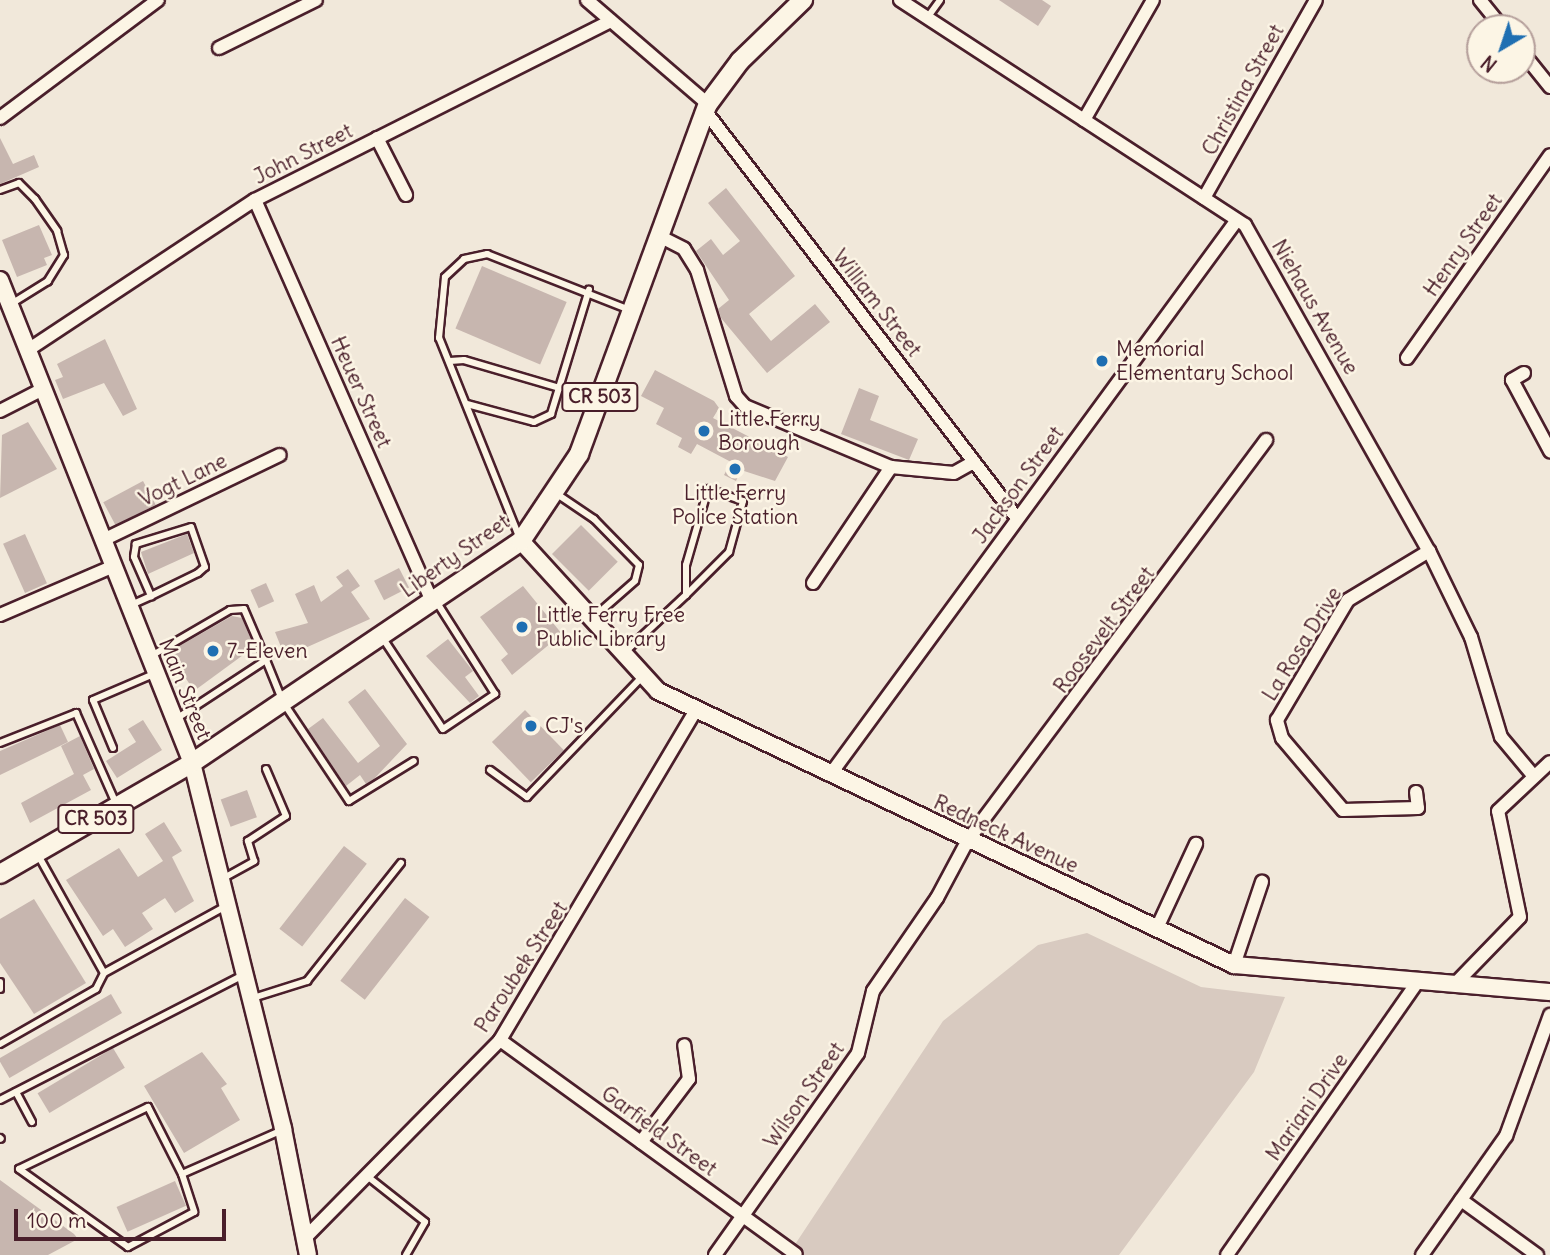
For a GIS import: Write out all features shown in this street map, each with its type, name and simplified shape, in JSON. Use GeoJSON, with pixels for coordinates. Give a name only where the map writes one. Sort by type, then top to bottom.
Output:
{"type":"FeatureCollection","features":[{"type":"Feature","properties":{"kind":"main road","name":"Liberty Street"},"geometry":{"type":"LineString","coordinates":[[0,874],[192,763],[521,541],[557,494],[579,454],[707,108],[740,61],[803,0]]}},
{"type":"Feature","properties":{"kind":"street"},"geometry":{"type":"LineString","coordinates":[[0,118],[158,0]]}},
{"type":"Feature","properties":{"kind":"street"},"geometry":{"type":"LineString","coordinates":[[219,48],[316,0]]}},
{"type":"Feature","properties":{"kind":"street","name":"William Street"},"geometry":{"type":"LineString","coordinates":[[587,0],[707,108],[1017,518]]}},
{"type":"Feature","properties":{"kind":"street","name":"Niehaus Avenue"},"geometry":{"type":"LineString","coordinates":[[900,0],[1237,220],[1325,361],[1429,551],[1471,637],[1500,737],[1532,774]]}},
{"type":"Feature","properties":{"kind":"street"},"geometry":{"type":"LineString","coordinates":[[1084,120],[1153,0]]}},
{"type":"Feature","properties":{"kind":"street","name":"Christina Street"},"geometry":{"type":"LineString","coordinates":[[1204,198],[1316,0]]}},
{"type":"Feature","properties":{"kind":"street"},"geometry":{"type":"LineString","coordinates":[[1480,0],[1492,14]]}},
{"type":"Feature","properties":{"kind":"street","name":"John Street"},"geometry":{"type":"LineString","coordinates":[[28,350],[255,200],[611,21]]}},
{"type":"Feature","properties":{"kind":"street"},"geometry":{"type":"LineString","coordinates":[[1536,70],[1550,87]]}},
{"type":"Feature","properties":{"kind":"street"},"geometry":{"type":"LineString","coordinates":[[377,138],[406,195]]}},
{"type":"Feature","properties":{"kind":"street","name":"Henry Street"},"geometry":{"type":"LineString","coordinates":[[1407,358],[1550,155]]}},
{"type":"Feature","properties":{"kind":"street","name":"Heuer Street"},"geometry":{"type":"LineString","coordinates":[[255,200],[434,600]]}},
{"type":"Feature","properties":{"kind":"street","name":"Jackson Street"},"geometry":{"type":"LineString","coordinates":[[830,775],[1237,220]]}},
{"type":"Feature","properties":{"kind":"street"},"geometry":{"type":"LineString","coordinates":[[659,236],[684,249],[697,270],[736,396],[745,406],[891,467],[954,472],[974,462]]}},
{"type":"Feature","properties":{"kind":"street","name":"Main Street"},"geometry":{"type":"LineString","coordinates":[[0,280],[192,763],[284,1129],[306,1247]]}},
{"type":"Feature","properties":{"kind":"street"},"geometry":{"type":"LineString","coordinates":[[1524,373],[1512,380],[1550,452]]}},
{"type":"Feature","properties":{"kind":"street"},"geometry":{"type":"LineString","coordinates":[[0,411],[43,389]]}},
{"type":"Feature","properties":{"kind":"street","name":"Roosevelt Street"},"geometry":{"type":"LineString","coordinates":[[968,840],[1266,440]]}},
{"type":"Feature","properties":{"kind":"street","name":"Vogt Lane"},"geometry":{"type":"LineString","coordinates":[[103,540],[280,455]]}},
{"type":"Feature","properties":{"kind":"street"},"geometry":{"type":"LineString","coordinates":[[813,583],[891,467]]}},
{"type":"Feature","properties":{"kind":"street","name":"Redneck Avenue"},"geometry":{"type":"LineString","coordinates":[[521,541],[642,677],[695,711],[1234,965],[1550,992]]}},
{"type":"Feature","properties":{"kind":"street","name":"La Rosa Drive"},"geometry":{"type":"LineString","coordinates":[[1416,792],[1418,808],[1343,810],[1282,737],[1278,720],[1348,600],[1429,551]]}},
{"type":"Feature","properties":{"kind":"street"},"geometry":{"type":"LineString","coordinates":[[0,615],[114,566]]}},
{"type":"Feature","properties":{"kind":"street","name":"Paroubek Street"},"geometry":{"type":"LineString","coordinates":[[306,1247],[367,1176],[500,1040],[695,711]]}},
{"type":"Feature","properties":{"kind":"street"},"geometry":{"type":"LineString","coordinates":[[1455,984],[1520,916],[1497,821],[1503,801],[1532,774],[1550,762]]}},
{"type":"Feature","properties":{"kind":"street","name":"Wilson Street"},"geometry":{"type":"LineString","coordinates":[[715,1255],[858,1053],[873,991],[937,898],[968,840]]}},
{"type":"Feature","properties":{"kind":"street"},"geometry":{"type":"LineString","coordinates":[[1157,929],[1196,844]]}},
{"type":"Feature","properties":{"kind":"street"},"geometry":{"type":"LineString","coordinates":[[1234,965],[1262,881]]}},
{"type":"Feature","properties":{"kind":"street","name":"Mariani Drive"},"geometry":{"type":"LineString","coordinates":[[1227,1255],[1418,981]]}},
{"type":"Feature","properties":{"kind":"street"},"geometry":{"type":"LineString","coordinates":[[1422,1255],[1506,1136],[1550,1015]]}},
{"type":"Feature","properties":{"kind":"street","name":"Garfield Street"},"geometry":{"type":"LineString","coordinates":[[500,1040],[796,1254]]}},
{"type":"Feature","properties":{"kind":"street"},"geometry":{"type":"LineString","coordinates":[[641,1142],[689,1079],[684,1045]]}},
{"type":"Feature","properties":{"kind":"street"},"geometry":{"type":"LineString","coordinates":[[1461,1200],[1538,1255]]}},
{"type":"Feature","properties":{"kind":"lane"},"geometry":{"type":"LineString","coordinates":[[928,18],[940,0]]}},
{"type":"Feature","properties":{"kind":"lane"},"geometry":{"type":"LineString","coordinates":[[0,190],[19,183],[35,199],[57,231],[64,255],[48,281],[10,305]]}},
{"type":"Feature","properties":{"kind":"lane"},"geometry":{"type":"LineString","coordinates":[[521,541],[439,338],[444,277],[464,259],[487,254],[589,290],[632,311]]}},
{"type":"Feature","properties":{"kind":"lane"},"geometry":{"type":"LineString","coordinates":[[467,404],[543,421],[560,388],[589,290]]}},
{"type":"Feature","properties":{"kind":"lane"},"geometry":{"type":"LineString","coordinates":[[450,361],[560,388]]}},
{"type":"Feature","properties":{"kind":"lane"},"geometry":{"type":"LineString","coordinates":[[621,656],[686,595],[729,552],[743,501],[708,489],[686,565],[686,595]]}},
{"type":"Feature","properties":{"kind":"lane"},"geometry":{"type":"LineString","coordinates":[[557,494],[594,519],[639,565],[635,581],[590,620]]}},
{"type":"Feature","properties":{"kind":"lane"},"geometry":{"type":"LineString","coordinates":[[130,606],[151,596],[205,567],[191,527],[136,544],[134,557],[151,596]]}},
{"type":"Feature","properties":{"kind":"lane"},"geometry":{"type":"LineString","coordinates":[[380,636],[443,729],[495,694],[434,600]]}},
{"type":"Feature","properties":{"kind":"lane"},"geometry":{"type":"LineString","coordinates":[[149,656],[230,610],[244,609],[283,702],[349,801],[414,761]]}},
{"type":"Feature","properties":{"kind":"lane"},"geometry":{"type":"LineString","coordinates":[[175,720],[267,660]]}},
{"type":"Feature","properties":{"kind":"lane"},"geometry":{"type":"LineString","coordinates":[[113,748],[93,700],[156,673]]}},
{"type":"Feature","properties":{"kind":"lane"},"geometry":{"type":"LineString","coordinates":[[490,770],[527,797],[642,677]]}},
{"type":"Feature","properties":{"kind":"lane"},"geometry":{"type":"LineString","coordinates":[[0,743],[76,713],[117,806]]}},
{"type":"Feature","properties":{"kind":"lane"},"geometry":{"type":"LineString","coordinates":[[221,880],[254,861],[248,841],[286,816],[266,769]]}},
{"type":"Feature","properties":{"kind":"lane"},"geometry":{"type":"LineString","coordinates":[[37,853],[104,972]]}},
{"type":"Feature","properties":{"kind":"lane"},"geometry":{"type":"LineString","coordinates":[[251,998],[307,981],[401,863]]}},
{"type":"Feature","properties":{"kind":"lane"},"geometry":{"type":"LineString","coordinates":[[0,1044],[96,989],[104,972],[227,905]]}},
{"type":"Feature","properties":{"kind":"lane"},"geometry":{"type":"LineString","coordinates":[[0,1100],[245,974]]}},
{"type":"Feature","properties":{"kind":"lane"},"geometry":{"type":"LineString","coordinates":[[0,982],[0,989]]}},
{"type":"Feature","properties":{"kind":"lane"},"geometry":{"type":"LineString","coordinates":[[16,1092],[32,1122]]}},
{"type":"Feature","properties":{"kind":"lane"},"geometry":{"type":"LineString","coordinates":[[148,1107],[181,1174],[194,1212],[128,1247],[19,1169],[148,1107]]}},
{"type":"Feature","properties":{"kind":"lane"},"geometry":{"type":"LineString","coordinates":[[181,1174],[284,1129]]}},
{"type":"Feature","properties":{"kind":"lane"},"geometry":{"type":"LineString","coordinates":[[367,1176],[425,1223],[406,1255]]}},
{"type":"Feature","properties":{"kind":"shaded area"},"geometry":{"type":"Polygon","coordinates":[[[1087,933],[1201,987],[1285,997],[1254,1072],[1119,1255],[788,1255],[943,1021],[1038,945],[1087,933]]]}},
{"type":"Feature","properties":{"kind":"building"},"geometry":{"type":"Polygon","coordinates":[[[999,0],[1042,0],[1051,6],[1038,26],[999,0]]]}},
{"type":"Feature","properties":{"kind":"building"},"geometry":{"type":"Polygon","coordinates":[[[0,138],[13,164],[34,155],[39,167],[0,184],[0,138]]]}},
{"type":"Feature","properties":{"kind":"building"},"geometry":{"type":"Polygon","coordinates":[[[726,188],[795,276],[749,314],[771,341],[815,304],[830,322],[767,373],[721,318],[718,309],[729,300],[696,251],[711,239],[723,255],[740,241],[708,203],[726,188]]]}},
{"type":"Feature","properties":{"kind":"building"},"geometry":{"type":"Polygon","coordinates":[[[39,225],[52,255],[44,258],[47,265],[17,277],[2,240],[39,225]]]}},
{"type":"Feature","properties":{"kind":"building"},"geometry":{"type":"Polygon","coordinates":[[[482,266],[567,302],[540,365],[455,329],[482,266]]]}},
{"type":"Feature","properties":{"kind":"building"},"geometry":{"type":"Polygon","coordinates":[[[105,339],[137,409],[123,416],[104,383],[63,399],[55,380],[63,377],[57,364],[105,339]]]}},
{"type":"Feature","properties":{"kind":"building","name":"Little Ferry Borough"},"geometry":{"type":"Polygon","coordinates":[[[655,370],[714,401],[719,408],[713,418],[788,457],[775,481],[741,470],[736,481],[724,475],[731,462],[697,444],[691,454],[678,447],[682,438],[656,424],[664,408],[641,396],[655,370]]]}},
{"type":"Feature","properties":{"kind":"building"},"geometry":{"type":"Polygon","coordinates":[[[859,388],[879,396],[870,420],[918,439],[909,460],[841,434],[859,388]]]}},
{"type":"Feature","properties":{"kind":"building"},"geometry":{"type":"Polygon","coordinates":[[[28,422],[57,469],[0,498],[2,435],[28,422]]]}},
{"type":"Feature","properties":{"kind":"building"},"geometry":{"type":"Polygon","coordinates":[[[143,481],[156,505],[116,526],[103,502],[143,481]]]}},
{"type":"Feature","properties":{"kind":"building"},"geometry":{"type":"Polygon","coordinates":[[[581,525],[618,562],[589,591],[552,554],[581,525]]]}},
{"type":"Feature","properties":{"kind":"building"},"geometry":{"type":"Polygon","coordinates":[[[25,534],[47,583],[25,593],[3,544],[25,534]]]}},
{"type":"Feature","properties":{"kind":"building"},"geometry":{"type":"Polygon","coordinates":[[[187,534],[194,553],[148,574],[141,552],[187,534]]]}},
{"type":"Feature","properties":{"kind":"building"},"geometry":{"type":"Polygon","coordinates":[[[399,568],[409,588],[384,600],[374,581],[399,568]]]}},
{"type":"Feature","properties":{"kind":"building"},"geometry":{"type":"Polygon","coordinates":[[[348,569],[360,586],[351,592],[370,619],[285,657],[275,632],[308,623],[295,594],[314,585],[321,602],[343,586],[336,577],[348,569]]]}},
{"type":"Feature","properties":{"kind":"building"},"geometry":{"type":"Polygon","coordinates":[[[266,583],[274,601],[259,608],[250,590],[266,583]]]}},
{"type":"Feature","properties":{"kind":"building","name":"Little Ferry Free Public Library"},"geometry":{"type":"Polygon","coordinates":[[[523,586],[562,634],[512,675],[501,660],[508,654],[480,617],[523,586]]]}},
{"type":"Feature","properties":{"kind":"building"},"geometry":{"type":"Polygon","coordinates":[[[232,616],[242,618],[254,647],[194,691],[169,652],[232,616]]]}},
{"type":"Feature","properties":{"kind":"building"},"geometry":{"type":"Polygon","coordinates":[[[448,639],[473,671],[465,677],[479,696],[470,703],[426,656],[448,639]]]}},
{"type":"Feature","properties":{"kind":"building"},"geometry":{"type":"Polygon","coordinates":[[[365,689],[407,744],[374,779],[366,784],[360,775],[346,786],[308,729],[323,718],[358,763],[380,746],[348,702],[365,689]]]}},
{"type":"Feature","properties":{"kind":"building"},"geometry":{"type":"Polygon","coordinates":[[[525,710],[564,750],[531,782],[492,742],[525,710]]]}},
{"type":"Feature","properties":{"kind":"building"},"geometry":{"type":"Polygon","coordinates":[[[143,720],[162,750],[117,778],[106,761],[136,742],[128,729],[143,720]]]}},
{"type":"Feature","properties":{"kind":"building"},"geometry":{"type":"Polygon","coordinates":[[[60,725],[68,742],[0,775],[0,751],[60,725]]]}},
{"type":"Feature","properties":{"kind":"building"},"geometry":{"type":"Polygon","coordinates":[[[80,736],[94,769],[83,775],[91,790],[30,823],[21,803],[74,774],[61,746],[80,736]]]}},
{"type":"Feature","properties":{"kind":"building"},"geometry":{"type":"Polygon","coordinates":[[[247,790],[257,817],[231,827],[221,800],[247,790]]]}},
{"type":"Feature","properties":{"kind":"building"},"geometry":{"type":"Polygon","coordinates":[[[164,822],[182,851],[172,857],[194,901],[175,913],[165,898],[142,913],[153,929],[125,947],[113,929],[103,936],[66,880],[119,848],[138,877],[163,861],[145,834],[164,822]]]}},
{"type":"Feature","properties":{"kind":"building"},"geometry":{"type":"Polygon","coordinates":[[[344,846],[367,864],[302,947],[279,929],[344,846]]]}},
{"type":"Feature","properties":{"kind":"building"},"geometry":{"type":"Polygon","coordinates":[[[405,898],[429,917],[365,1000],[340,981],[405,898]]]}},
{"type":"Feature","properties":{"kind":"building"},"geometry":{"type":"Polygon","coordinates":[[[34,899],[86,983],[34,1014],[0,963],[0,919],[34,899]]]}},
{"type":"Feature","properties":{"kind":"building"},"geometry":{"type":"Polygon","coordinates":[[[111,994],[122,1013],[9,1078],[0,1058],[111,994]]]}},
{"type":"Feature","properties":{"kind":"building"},"geometry":{"type":"Polygon","coordinates":[[[113,1048],[125,1068],[49,1113],[38,1093],[113,1048]]]}},
{"type":"Feature","properties":{"kind":"building"},"geometry":{"type":"Polygon","coordinates":[[[202,1052],[227,1084],[221,1088],[240,1120],[184,1153],[144,1086],[202,1052]]]}},
{"type":"Feature","properties":{"kind":"building"},"geometry":{"type":"Polygon","coordinates":[[[0,1180],[78,1239],[48,1255],[0,1255],[0,1180]]]}},
{"type":"Feature","properties":{"kind":"building"},"geometry":{"type":"Polygon","coordinates":[[[175,1181],[186,1206],[128,1232],[117,1207],[175,1181]]]}},
{"type":"Feature","properties":{"kind":"place","name":"Memorial Elementary School"},"geometry":{"type":"Point","coordinates":[1102,361]}},
{"type":"Feature","properties":{"kind":"place","name":"Little Ferry Borough"},"geometry":{"type":"Point","coordinates":[704,431]}},
{"type":"Feature","properties":{"kind":"place","name":"Little Ferry Police Station"},"geometry":{"type":"Point","coordinates":[735,469]}},
{"type":"Feature","properties":{"kind":"place","name":"Little Ferry Free Public Library"},"geometry":{"type":"Point","coordinates":[522,627]}},
{"type":"Feature","properties":{"kind":"place","name":"7-Eleven"},"geometry":{"type":"Point","coordinates":[213,651]}},
{"type":"Feature","properties":{"kind":"place","name":"CJ's"},"geometry":{"type":"Point","coordinates":[531,726]}}]}
